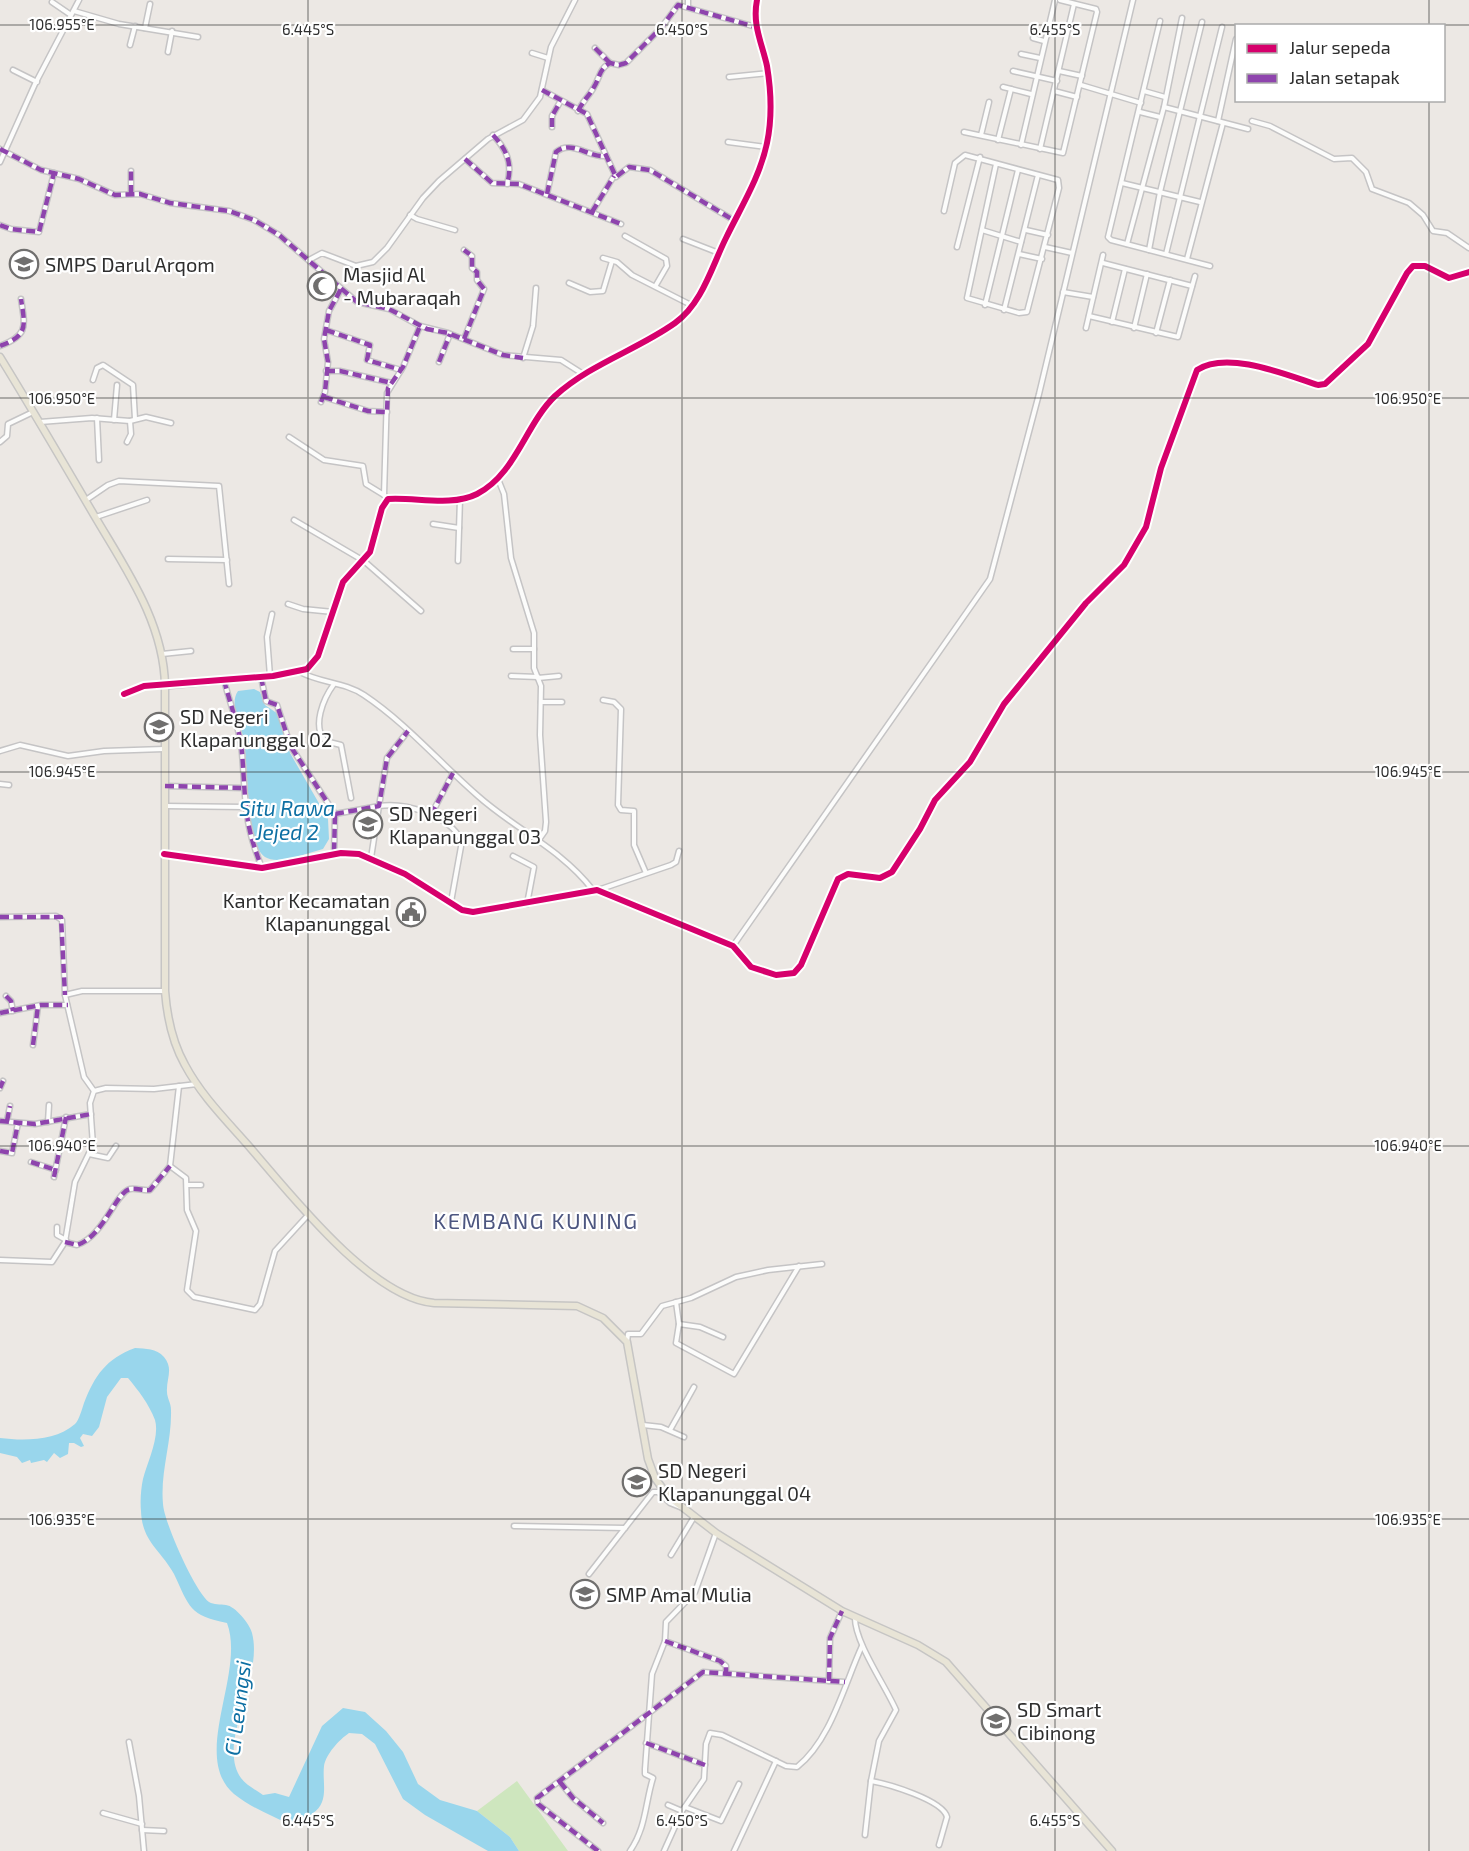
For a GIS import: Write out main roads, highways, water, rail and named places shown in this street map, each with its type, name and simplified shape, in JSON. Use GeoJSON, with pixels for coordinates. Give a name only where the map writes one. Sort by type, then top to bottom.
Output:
{"type":"FeatureCollection","features":[{"type":"Feature","properties":{"kind":"main road"},"geometry":{"type":"LineString","coordinates":[[0,357],[86,500],[150,616],[162,654],[165,686],[165,991],[174,1040],[197,1084],[308,1215],[349,1254],[379,1278],[417,1301],[448,1304],[577,1306],[603,1318],[627,1342],[648,1459],[655,1478],[668,1496],[716,1533],[842,1611],[918,1645],[946,1662],[1112,1851]]}},
{"type":"Feature","properties":{"kind":"water","name":"Situ Rawa Jejed 2"},"geometry":{"type":"Polygon","coordinates":[[[254,689],[260,692],[265,705],[278,714],[290,753],[328,819],[329,839],[323,849],[294,858],[278,860],[265,857],[259,849],[251,820],[245,748],[235,702],[238,691],[254,689]]]}},
{"type":"Feature","properties":{"kind":"water","name":"Ci Leungsi"},"geometry":{"type":"Polygon","coordinates":[[[135,1348],[158,1352],[169,1366],[167,1392],[171,1407],[171,1422],[164,1469],[163,1504],[174,1540],[203,1596],[211,1603],[230,1606],[238,1612],[252,1633],[254,1651],[252,1670],[234,1747],[235,1764],[241,1778],[263,1795],[275,1793],[289,1797],[322,1726],[343,1708],[365,1712],[386,1731],[403,1752],[418,1784],[440,1800],[477,1811],[510,1837],[519,1851],[488,1851],[425,1815],[403,1799],[375,1744],[362,1734],[349,1733],[330,1752],[324,1766],[324,1792],[321,1804],[318,1809],[302,1820],[291,1825],[254,1807],[234,1794],[222,1778],[217,1758],[217,1736],[230,1665],[231,1643],[227,1623],[205,1617],[192,1608],[174,1574],[145,1531],[142,1522],[141,1490],[156,1427],[153,1414],[143,1398],[128,1378],[121,1378],[107,1397],[99,1427],[92,1436],[83,1434],[80,1438],[84,1446],[69,1443],[68,1454],[60,1458],[54,1453],[47,1462],[44,1460],[31,1463],[30,1460],[22,1463],[17,1457],[0,1453],[0,1438],[49,1437],[75,1424],[97,1376],[116,1357],[135,1348]]]}},
{"type":"Feature","properties":{"kind":"place","name":"SMPS Darul Arqom"},"geometry":{"type":"Point","coordinates":[24,264]}},
{"type":"Feature","properties":{"kind":"place","name":"Masjid Al - Mubaraqah"},"geometry":{"type":"Point","coordinates":[322,286]}},
{"type":"Feature","properties":{"kind":"place","name":"SD Negeri Klapanunggal 02"},"geometry":{"type":"Point","coordinates":[159,727]}},
{"type":"Feature","properties":{"kind":"place","name":"SD Negeri Klapanunggal 03"},"geometry":{"type":"Point","coordinates":[368,824]}},
{"type":"Feature","properties":{"kind":"place","name":"Kantor Kecamatan Klapanunggal"},"geometry":{"type":"Point","coordinates":[411,912]}},
{"type":"Feature","properties":{"kind":"place","name":"SD Negeri Klapanunggal 04"},"geometry":{"type":"Point","coordinates":[637,1482]}},
{"type":"Feature","properties":{"kind":"place","name":"SMP Amal Mulia"},"geometry":{"type":"Point","coordinates":[585,1594]}},
{"type":"Feature","properties":{"kind":"place","name":"SD Smart Cibinong"},"geometry":{"type":"Point","coordinates":[996,1721]}},
{"type":"Feature","properties":{"kind":"district","name":"KEMBANG KUNING"},"geometry":{"type":"Point","coordinates":[536,1220]}}]}
